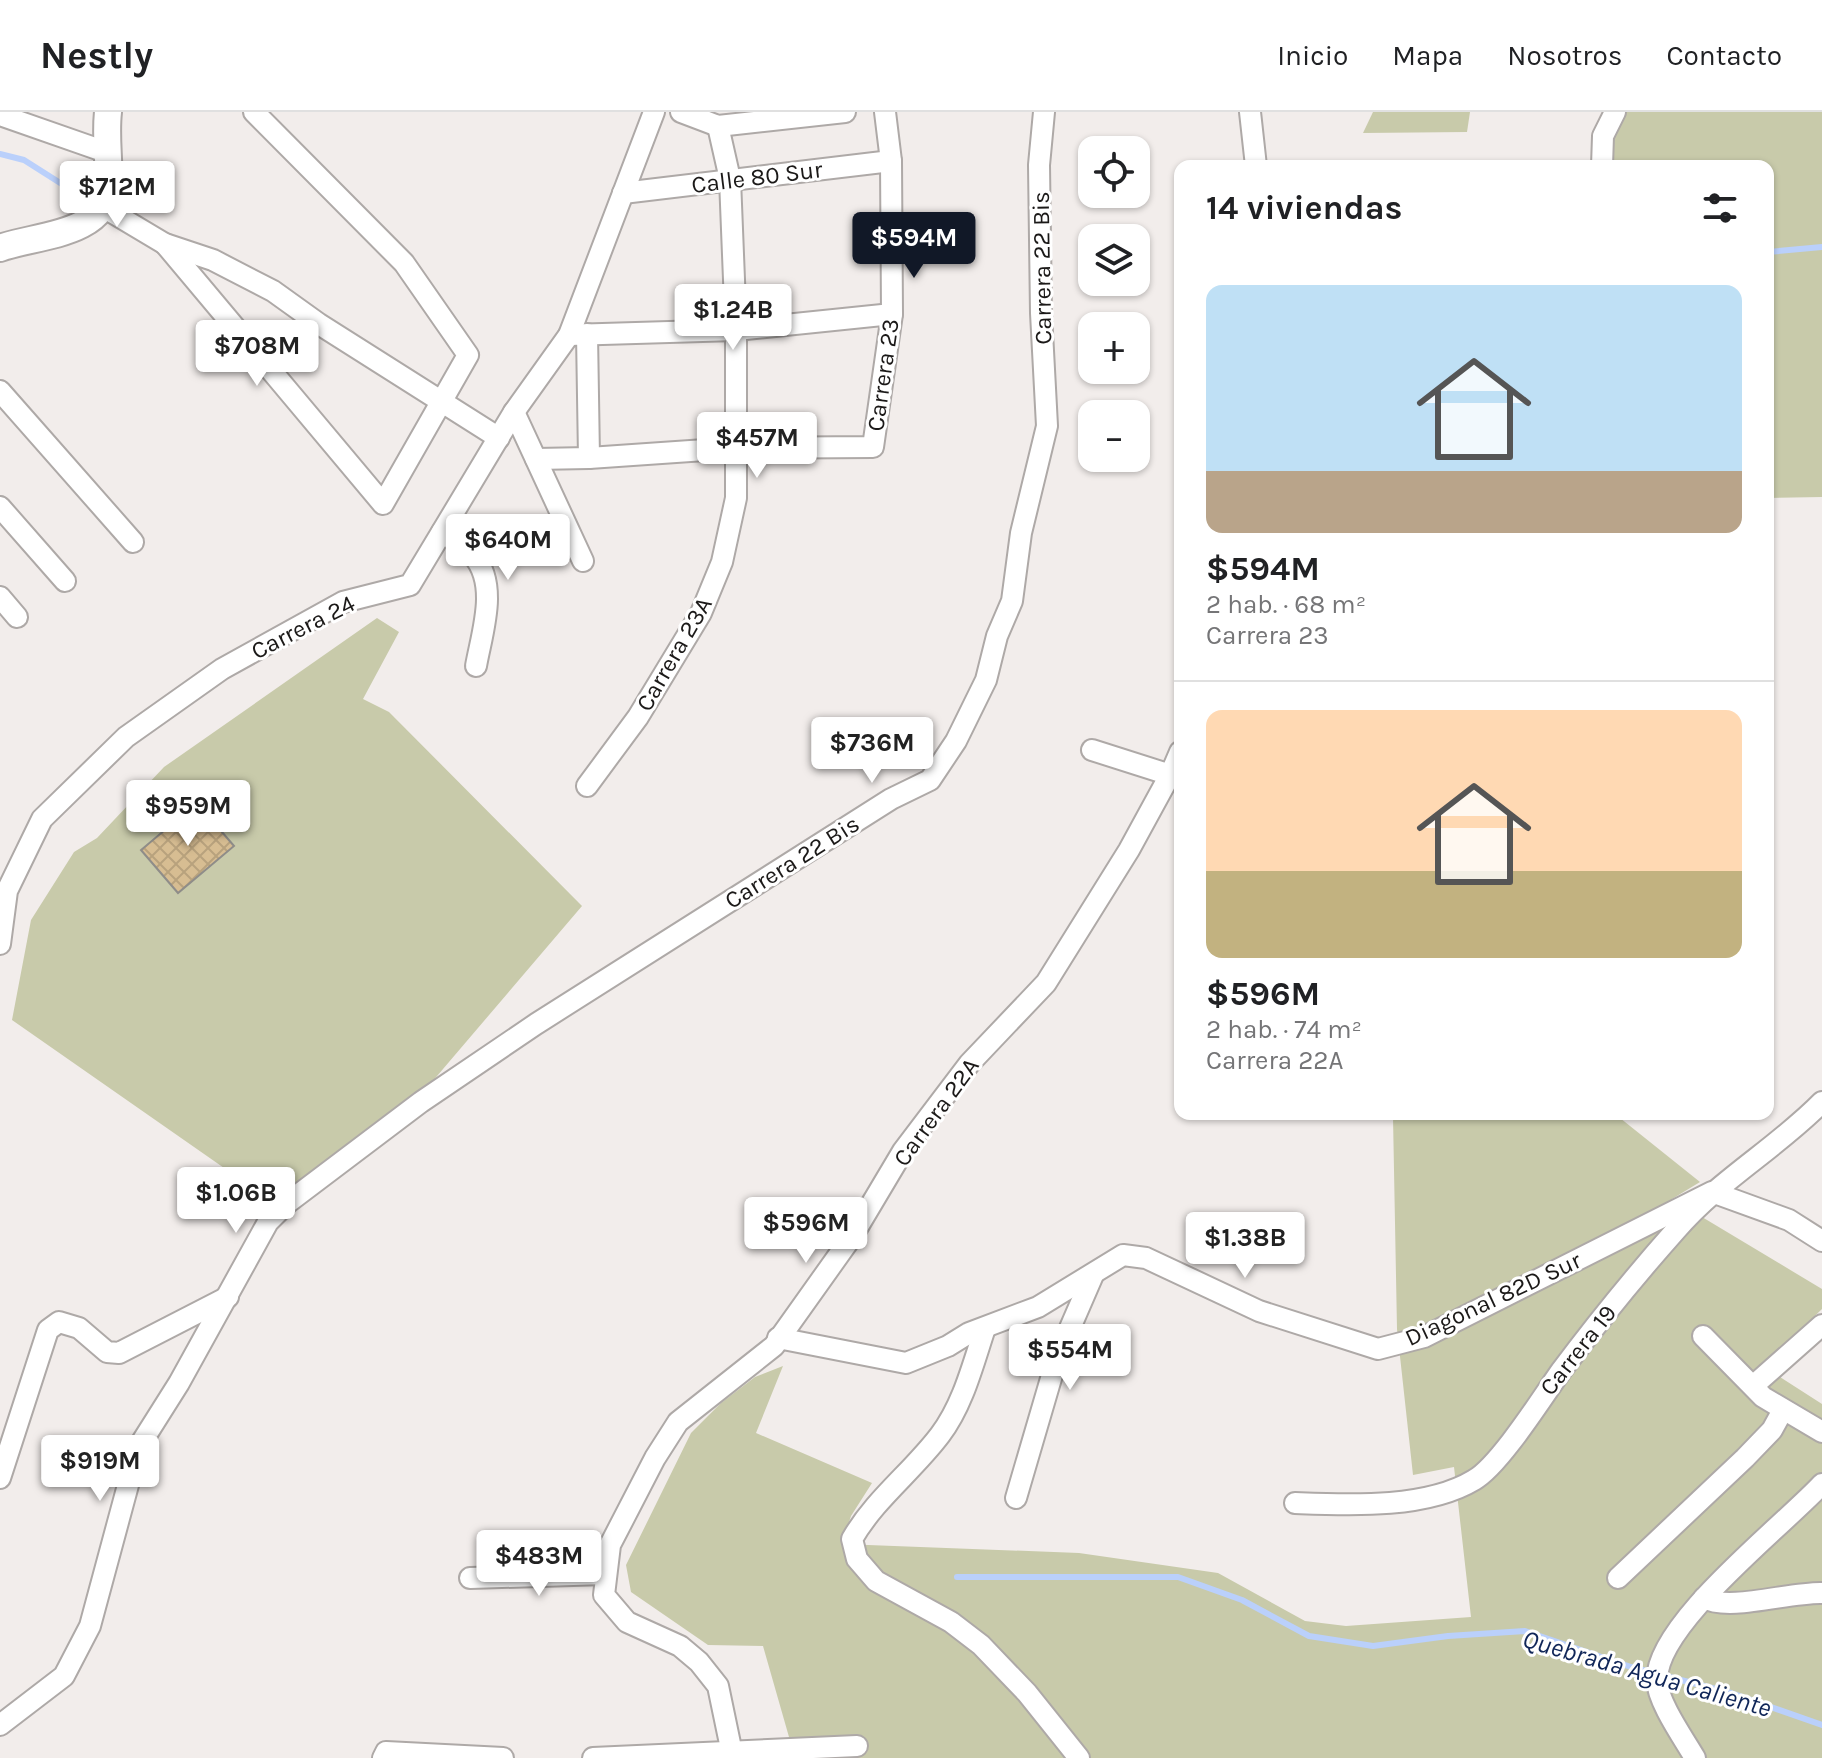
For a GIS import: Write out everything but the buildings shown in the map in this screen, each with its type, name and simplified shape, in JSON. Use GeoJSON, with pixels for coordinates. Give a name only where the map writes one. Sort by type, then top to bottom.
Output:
{"type":"FeatureCollection","features":[{"type":"Feature","properties":{"kind":"street"},"geometry":{"type":"LineString","coordinates":[[0,248],[89,223],[103,207],[108,189],[108,112]]}},
{"type":"Feature","properties":{"kind":"street"},"geometry":{"type":"LineString","coordinates":[[165,244],[383,504],[468,355],[404,263],[254,112]]}},
{"type":"Feature","properties":{"kind":"street","name":"Carrera 24"},"geometry":{"type":"LineString","coordinates":[[0,944],[7,891],[42,819],[126,737],[222,669],[343,602],[410,585],[514,412],[578,335],[623,193],[654,112]]}},
{"type":"Feature","properties":{"kind":"street"},"geometry":{"type":"LineString","coordinates":[[681,112],[718,126],[754,116],[845,112]]}},
{"type":"Feature","properties":{"kind":"street","name":"Carrera 23"},"geometry":{"type":"LineString","coordinates":[[734,448],[873,447],[892,314],[891,161],[885,112]]}},
{"type":"Feature","properties":{"kind":"street","name":"Carrera 22 Bis"},"geometry":{"type":"LineString","coordinates":[[0,1725],[64,1676],[90,1626],[138,1448],[179,1383],[268,1222],[286,1204],[421,1102],[536,1024],[891,799],[930,780],[968,720],[986,680],[997,636],[1012,601],[1021,533],[1047,426],[1041,313],[1039,165],[1044,112]]}},
{"type":"Feature","properties":{"kind":"street"},"geometry":{"type":"LineString","coordinates":[[1250,112],[1255,160]]}},
{"type":"Feature","properties":{"kind":"street"},"geometry":{"type":"LineString","coordinates":[[1602,160],[1603,136],[1615,112]]}},
{"type":"Feature","properties":{"kind":"street"},"geometry":{"type":"LineString","coordinates":[[0,115],[106,152]]}},
{"type":"Feature","properties":{"kind":"street","name":"Carrera 23A"},"geometry":{"type":"LineString","coordinates":[[587,786],[638,717],[701,613],[722,562],[736,498],[736,330],[730,179],[718,126]]}},
{"type":"Feature","properties":{"kind":"street","name":"Calle 80 Sur"},"geometry":{"type":"LineString","coordinates":[[623,193],[891,161]]}},
{"type":"Feature","properties":{"kind":"street"},"geometry":{"type":"LineString","coordinates":[[103,207],[165,244],[213,260],[273,291],[499,438]]}},
{"type":"Feature","properties":{"kind":"street"},"geometry":{"type":"LineString","coordinates":[[589,458],[578,335],[736,330],[892,314]]}},
{"type":"Feature","properties":{"kind":"street"},"geometry":{"type":"LineString","coordinates":[[0,391],[133,542]]}},
{"type":"Feature","properties":{"kind":"street"},"geometry":{"type":"LineString","coordinates":[[514,412],[583,561]]}},
{"type":"Feature","properties":{"kind":"street"},"geometry":{"type":"LineString","coordinates":[[536,459],[734,448]]}},
{"type":"Feature","properties":{"kind":"street"},"geometry":{"type":"LineString","coordinates":[[0,507],[65,581]]}},
{"type":"Feature","properties":{"kind":"street"},"geometry":{"type":"LineString","coordinates":[[442,532],[473,555],[486,580],[487,600],[476,666]]}},
{"type":"Feature","properties":{"kind":"street"},"geometry":{"type":"LineString","coordinates":[[0,597],[17,617]]}},
{"type":"Feature","properties":{"kind":"street"},"geometry":{"type":"LineString","coordinates":[[1092,750],[1174,775]]}},
{"type":"Feature","properties":{"kind":"street","name":"Carrera 22A"},"geometry":{"type":"LineString","coordinates":[[733,1756],[718,1686],[699,1662],[680,1646],[627,1622],[604,1595],[610,1545],[655,1458],[678,1422],[756,1361],[778,1338],[846,1245],[903,1151],[969,1064],[1046,983],[1174,779]]}},
{"type":"Feature","properties":{"kind":"street","name":"Carrera 19"},"geometry":{"type":"LineString","coordinates":[[1295,1503],[1378,1506],[1444,1492],[1475,1480],[1493,1463],[1582,1343],[1677,1228],[1712,1192],[1820,1107]]}},
{"type":"Feature","properties":{"kind":"street"},"geometry":{"type":"LineString","coordinates":[[1712,1192],[1789,1220],[1822,1241]]}},
{"type":"Feature","properties":{"kind":"street","name":"Diagonal 82D Sur"},"geometry":{"type":"LineString","coordinates":[[778,1338],[906,1363],[1038,1307],[1123,1255],[1146,1258],[1259,1311],[1378,1349],[1424,1337],[1712,1192]]}},
{"type":"Feature","properties":{"kind":"street"},"geometry":{"type":"LineString","coordinates":[[1016,1498],[1057,1358],[1093,1275]]}},
{"type":"Feature","properties":{"kind":"street"},"geometry":{"type":"LineString","coordinates":[[0,1478],[48,1330],[59,1322],[79,1328],[107,1352],[119,1353],[228,1297]]}},
{"type":"Feature","properties":{"kind":"street"},"geometry":{"type":"LineString","coordinates":[[1753,1386],[1822,1325]]}},
{"type":"Feature","properties":{"kind":"street"},"geometry":{"type":"LineString","coordinates":[[985,1328],[965,1389],[941,1434],[864,1517],[852,1539],[857,1559],[876,1581],[951,1622],[981,1645],[1027,1693],[1079,1758]]}},
{"type":"Feature","properties":{"kind":"street"},"geometry":{"type":"LineString","coordinates":[[1703,1336],[1753,1386],[1783,1410],[1822,1432]]}},
{"type":"Feature","properties":{"kind":"street"},"geometry":{"type":"LineString","coordinates":[[1618,1578],[1745,1458],[1772,1430],[1783,1410]]}},
{"type":"Feature","properties":{"kind":"street"},"geometry":{"type":"LineString","coordinates":[[1695,1758],[1662,1698],[1657,1681],[1661,1656],[1687,1615],[1822,1484]]}},
{"type":"Feature","properties":{"kind":"street"},"geometry":{"type":"LineString","coordinates":[[470,1578],[606,1574]]}},
{"type":"Feature","properties":{"kind":"street"},"geometry":{"type":"LineString","coordinates":[[1704,1598],[1727,1605],[1768,1597],[1822,1593]]}},
{"type":"Feature","properties":{"kind":"street"},"geometry":{"type":"LineString","coordinates":[[593,1758],[733,1756],[857,1746]]}},
{"type":"Feature","properties":{"kind":"street"},"geometry":{"type":"LineString","coordinates":[[383,1758],[386,1752],[503,1758]]}},
{"type":"Feature","properties":{"kind":"green space"},"geometry":{"type":"Polygon","coordinates":[[[1373,112],[1470,112],[1467,132],[1363,133],[1373,112]]]}},
{"type":"Feature","properties":{"kind":"green space"},"geometry":{"type":"Polygon","coordinates":[[[1607,112],[1822,112],[1822,497],[1774,498],[1774,160],[1608,160],[1607,112]]]}},
{"type":"Feature","properties":{"kind":"green space"},"geometry":{"type":"Polygon","coordinates":[[[377,618],[399,632],[363,699],[389,712],[582,906],[420,1096],[273,1202],[12,1020],[31,920],[74,852],[97,838],[164,767],[377,618]]]}},
{"type":"Feature","properties":{"kind":"green space"},"geometry":{"type":"Polygon","coordinates":[[[1393,1120],[1622,1120],[1700,1182],[1672,1199],[1822,1289],[1822,1309],[1763,1366],[1822,1404],[1822,1758],[795,1758],[763,1646],[708,1645],[631,1592],[626,1565],[691,1433],[721,1403],[755,1377],[783,1366],[756,1433],[872,1483],[851,1516],[842,1544],[1079,1553],[1218,1573],[1305,1621],[1346,1626],[1471,1617],[1454,1467],[1413,1475],[1397,1329],[1393,1120]]]}},
{"type":"Feature","properties":{"kind":"waterway"},"geometry":{"type":"LineString","coordinates":[[0,154],[24,160],[76,193]]}},
{"type":"Feature","properties":{"kind":"waterway"},"geometry":{"type":"LineString","coordinates":[[1774,251],[1822,247]]}},
{"type":"Feature","properties":{"kind":"waterway","name":"Quebrada Agua Caliente"},"geometry":{"type":"LineString","coordinates":[[957,1577],[1178,1577],[1242,1600],[1309,1636],[1373,1646],[1448,1636],[1525,1631],[1631,1667],[1731,1693],[1822,1725]]}}]}
